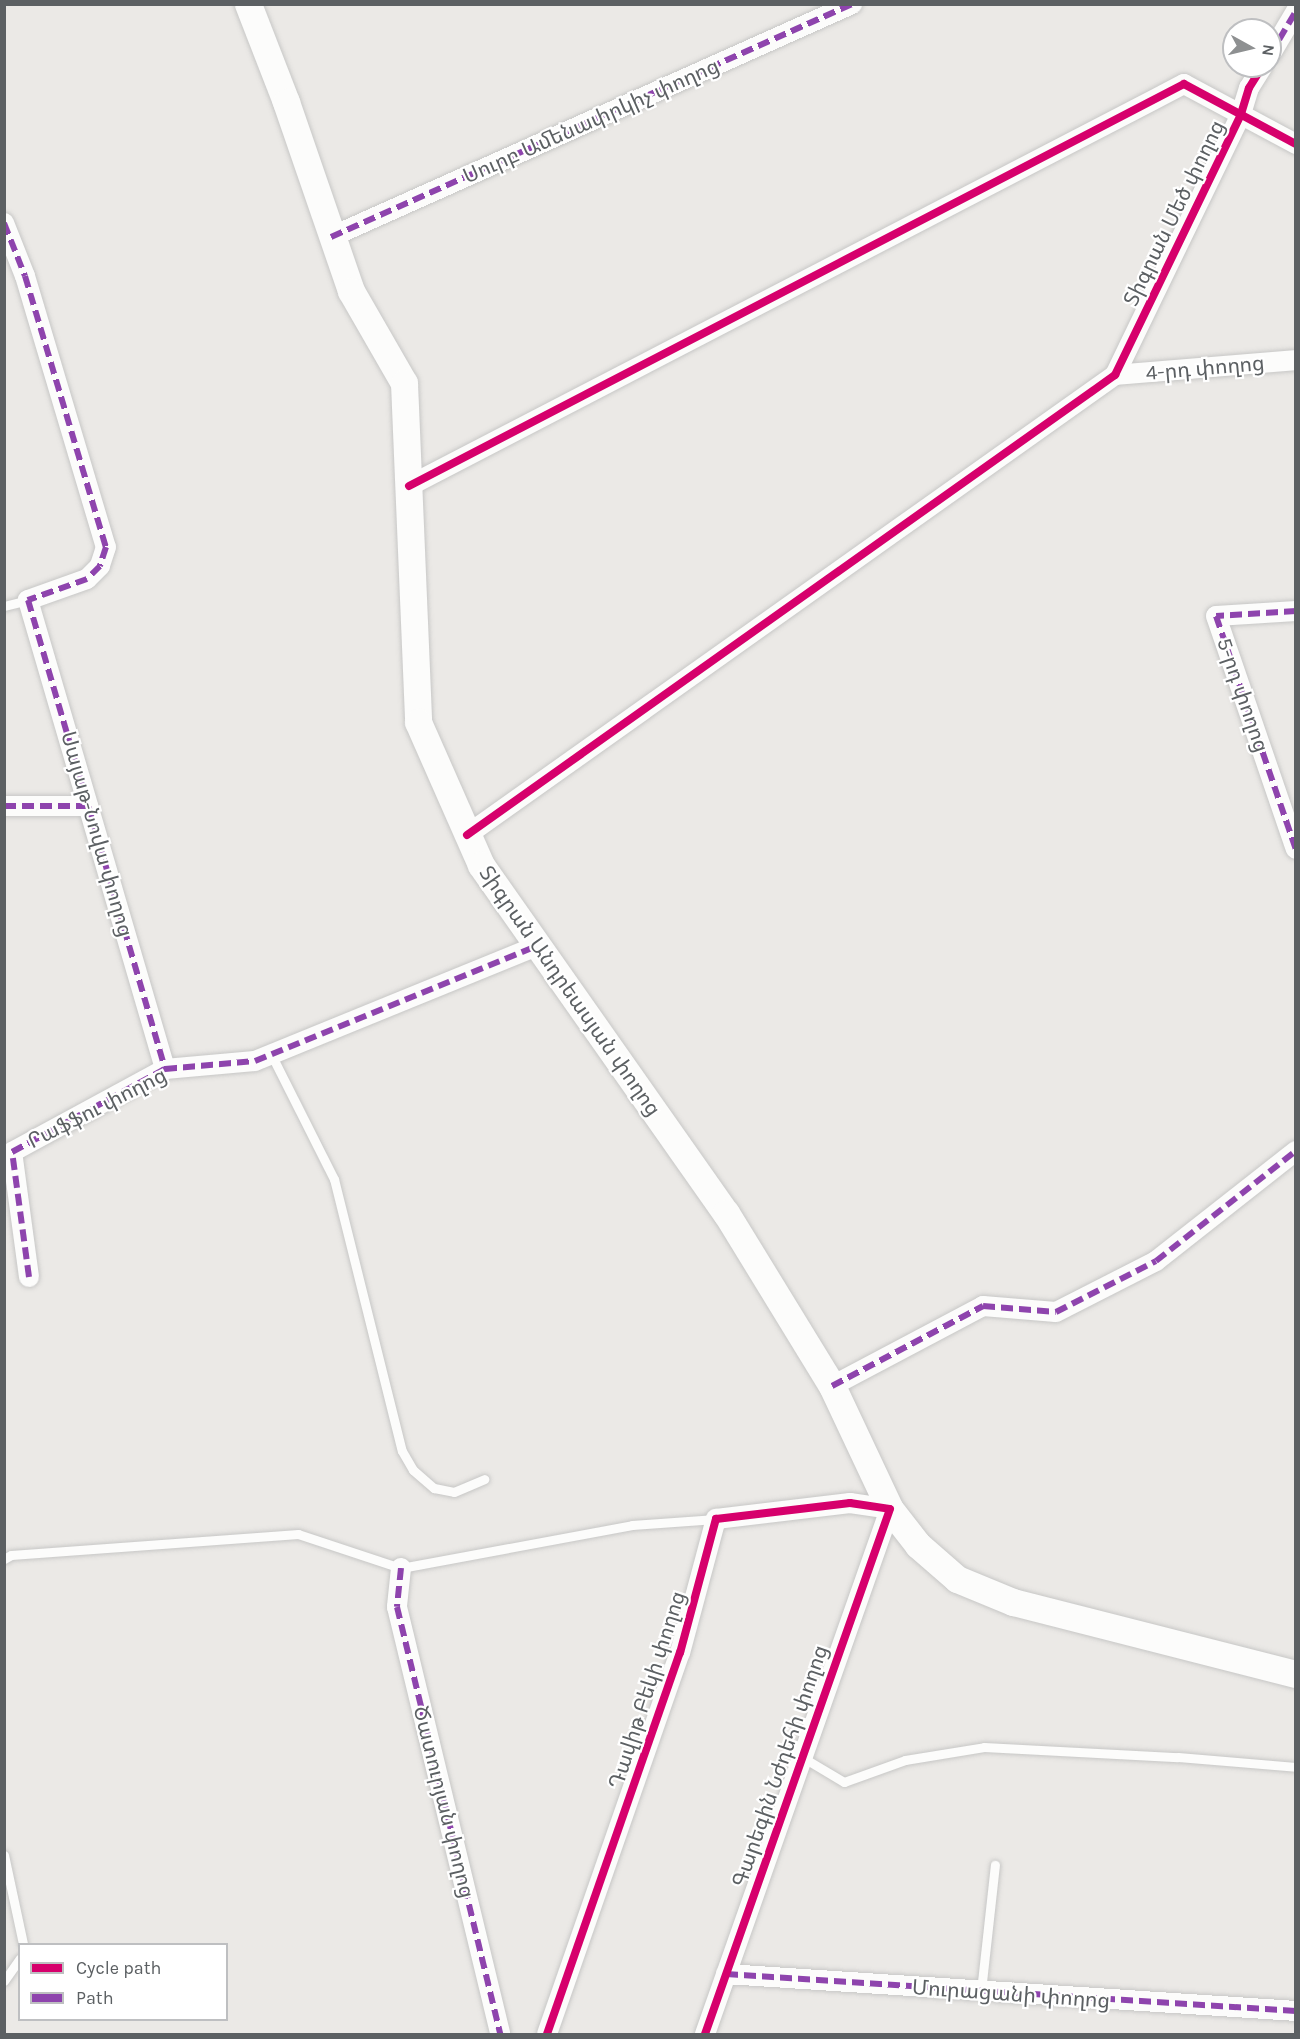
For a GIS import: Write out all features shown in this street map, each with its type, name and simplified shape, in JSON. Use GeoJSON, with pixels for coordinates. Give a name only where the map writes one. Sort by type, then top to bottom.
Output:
{"type":"FeatureCollection","features":[{"type":"Feature","properties":{"kind":"main road","name":"Տիգրան Անդրեասյան փողոց"},"geometry":{"type":"LineString","coordinates":[[248,4],[286,102],[351,291],[404,383],[418,722],[481,866],[726,1213],[832,1386],[890,1509],[918,1545],[957,1579],[1013,1602],[1296,1674]]}},
{"type":"Feature","properties":{"kind":"street","name":"Սուրբ Ամենափրկիչ փողոց"},"geometry":{"type":"LineString","coordinates":[[331,237],[852,4]]}},
{"type":"Feature","properties":{"kind":"street"},"geometry":{"type":"LineString","coordinates":[[1282,34],[1296,10]]}},
{"type":"Feature","properties":{"kind":"street","name":"Տիգրան Մեծ փողոց"},"geometry":{"type":"LineString","coordinates":[[1115,375],[1241,114],[1249,88],[1255,78]]}},
{"type":"Feature","properties":{"kind":"street"},"geometry":{"type":"LineString","coordinates":[[409,486],[1184,84],[1296,144]]}},
{"type":"Feature","properties":{"kind":"street"},"geometry":{"type":"LineString","coordinates":[[4,223],[25,276],[105,548],[100,566],[87,579],[28,600]]}},
{"type":"Feature","properties":{"kind":"street","name":"4-րդ փողոց"},"geometry":{"type":"LineString","coordinates":[[1115,375],[1296,360]]}},
{"type":"Feature","properties":{"kind":"street"},"geometry":{"type":"LineString","coordinates":[[467,835],[1115,375]]}},
{"type":"Feature","properties":{"kind":"street","name":"Սայաթ-Նովա փողոց"},"geometry":{"type":"LineString","coordinates":[[28,600],[165,1069]]}},
{"type":"Feature","properties":{"kind":"street","name":"5-րդ փողոց"},"geometry":{"type":"LineString","coordinates":[[1295,844],[1216,616],[1296,611]]}},
{"type":"Feature","properties":{"kind":"street"},"geometry":{"type":"LineString","coordinates":[[4,806],[88,806]]}},
{"type":"Feature","properties":{"kind":"street","name":"Րաֆֆու փողոց"},"geometry":{"type":"LineString","coordinates":[[29,1277],[8,1154],[165,1069],[255,1061],[537,946]]}},
{"type":"Feature","properties":{"kind":"street"},"geometry":{"type":"LineString","coordinates":[[832,1386],[983,1306],[1056,1312],[1156,1261],[1296,1151]]}},
{"type":"Feature","properties":{"kind":"street"},"geometry":{"type":"LineString","coordinates":[[716,1519],[849,1503],[890,1509]]}},
{"type":"Feature","properties":{"kind":"street","name":"Գարեգին Նժդեհի փողոց"},"geometry":{"type":"LineString","coordinates":[[705,2034],[890,1509]]}},
{"type":"Feature","properties":{"kind":"street","name":"Դավիթ Բեկի փողոց"},"geometry":{"type":"LineString","coordinates":[[547,2034],[681,1653],[716,1519]]}},
{"type":"Feature","properties":{"kind":"street","name":"Ծատուրյան փողոց"},"geometry":{"type":"LineString","coordinates":[[401,1568],[397,1607],[500,2034]]}},
{"type":"Feature","properties":{"kind":"street","name":"Մուրացանի փողոց"},"geometry":{"type":"LineString","coordinates":[[726,1974],[981,1993],[1296,2011]]}},
{"type":"Feature","properties":{"kind":"lane"},"geometry":{"type":"LineString","coordinates":[[4,606],[28,600]]}},
{"type":"Feature","properties":{"kind":"lane"},"geometry":{"type":"LineString","coordinates":[[272,1054],[334,1179],[402,1450],[413,1470],[434,1488],[454,1492],[484,1479]]}},
{"type":"Feature","properties":{"kind":"lane"},"geometry":{"type":"LineString","coordinates":[[4,1560],[11,1555],[298,1534],[401,1568],[632,1525],[716,1519]]}},
{"type":"Feature","properties":{"kind":"lane"},"geometry":{"type":"LineString","coordinates":[[802,1757],[844,1782],[905,1760],[984,1747],[1178,1756],[1296,1767]]}},
{"type":"Feature","properties":{"kind":"lane"},"geometry":{"type":"LineString","coordinates":[[4,1855],[23,1943]]}},
{"type":"Feature","properties":{"kind":"lane"},"geometry":{"type":"LineString","coordinates":[[981,1993],[996,1865]]}},
{"type":"Feature","properties":{"kind":"lane"},"geometry":{"type":"LineString","coordinates":[[4,1981],[18,1961]]}},
{"type":"Feature","properties":{"kind":"marked path"},"geometry":{"type":"LineString","coordinates":[[331,237],[852,4]]}},
{"type":"Feature","properties":{"kind":"marked path"},"geometry":{"type":"LineString","coordinates":[[1282,35],[1296,11]]}},
{"type":"Feature","properties":{"kind":"marked path"},"geometry":{"type":"LineString","coordinates":[[4,223],[25,276],[106,547],[100,566],[87,579],[28,600],[165,1069]]}},
{"type":"Feature","properties":{"kind":"marked path"},"geometry":{"type":"LineString","coordinates":[[1296,611],[1216,616],[1296,849]]}},
{"type":"Feature","properties":{"kind":"marked path"},"geometry":{"type":"LineString","coordinates":[[4,806],[88,806]]}},
{"type":"Feature","properties":{"kind":"marked path"},"geometry":{"type":"LineString","coordinates":[[29,1277],[12,1152],[165,1069],[255,1061],[537,946]]}},
{"type":"Feature","properties":{"kind":"marked path"},"geometry":{"type":"LineString","coordinates":[[832,1386],[983,1306],[1056,1312],[1156,1261],[1296,1151]]}},
{"type":"Feature","properties":{"kind":"marked path"},"geometry":{"type":"LineString","coordinates":[[401,1568],[397,1607],[500,2034]]}},
{"type":"Feature","properties":{"kind":"marked path"},"geometry":{"type":"LineString","coordinates":[[726,1974],[1296,2011]]}},
{"type":"Feature","properties":{"kind":"cycle path"},"geometry":{"type":"LineString","coordinates":[[467,835],[1115,375],[1241,114],[1249,88],[1255,78]]}},
{"type":"Feature","properties":{"kind":"cycle path"},"geometry":{"type":"LineString","coordinates":[[409,486],[1184,84],[1296,144]]}},
{"type":"Feature","properties":{"kind":"cycle path"},"geometry":{"type":"LineString","coordinates":[[547,2034],[680,1653],[716,1519],[850,1503],[890,1509],[705,2034]]}}]}
